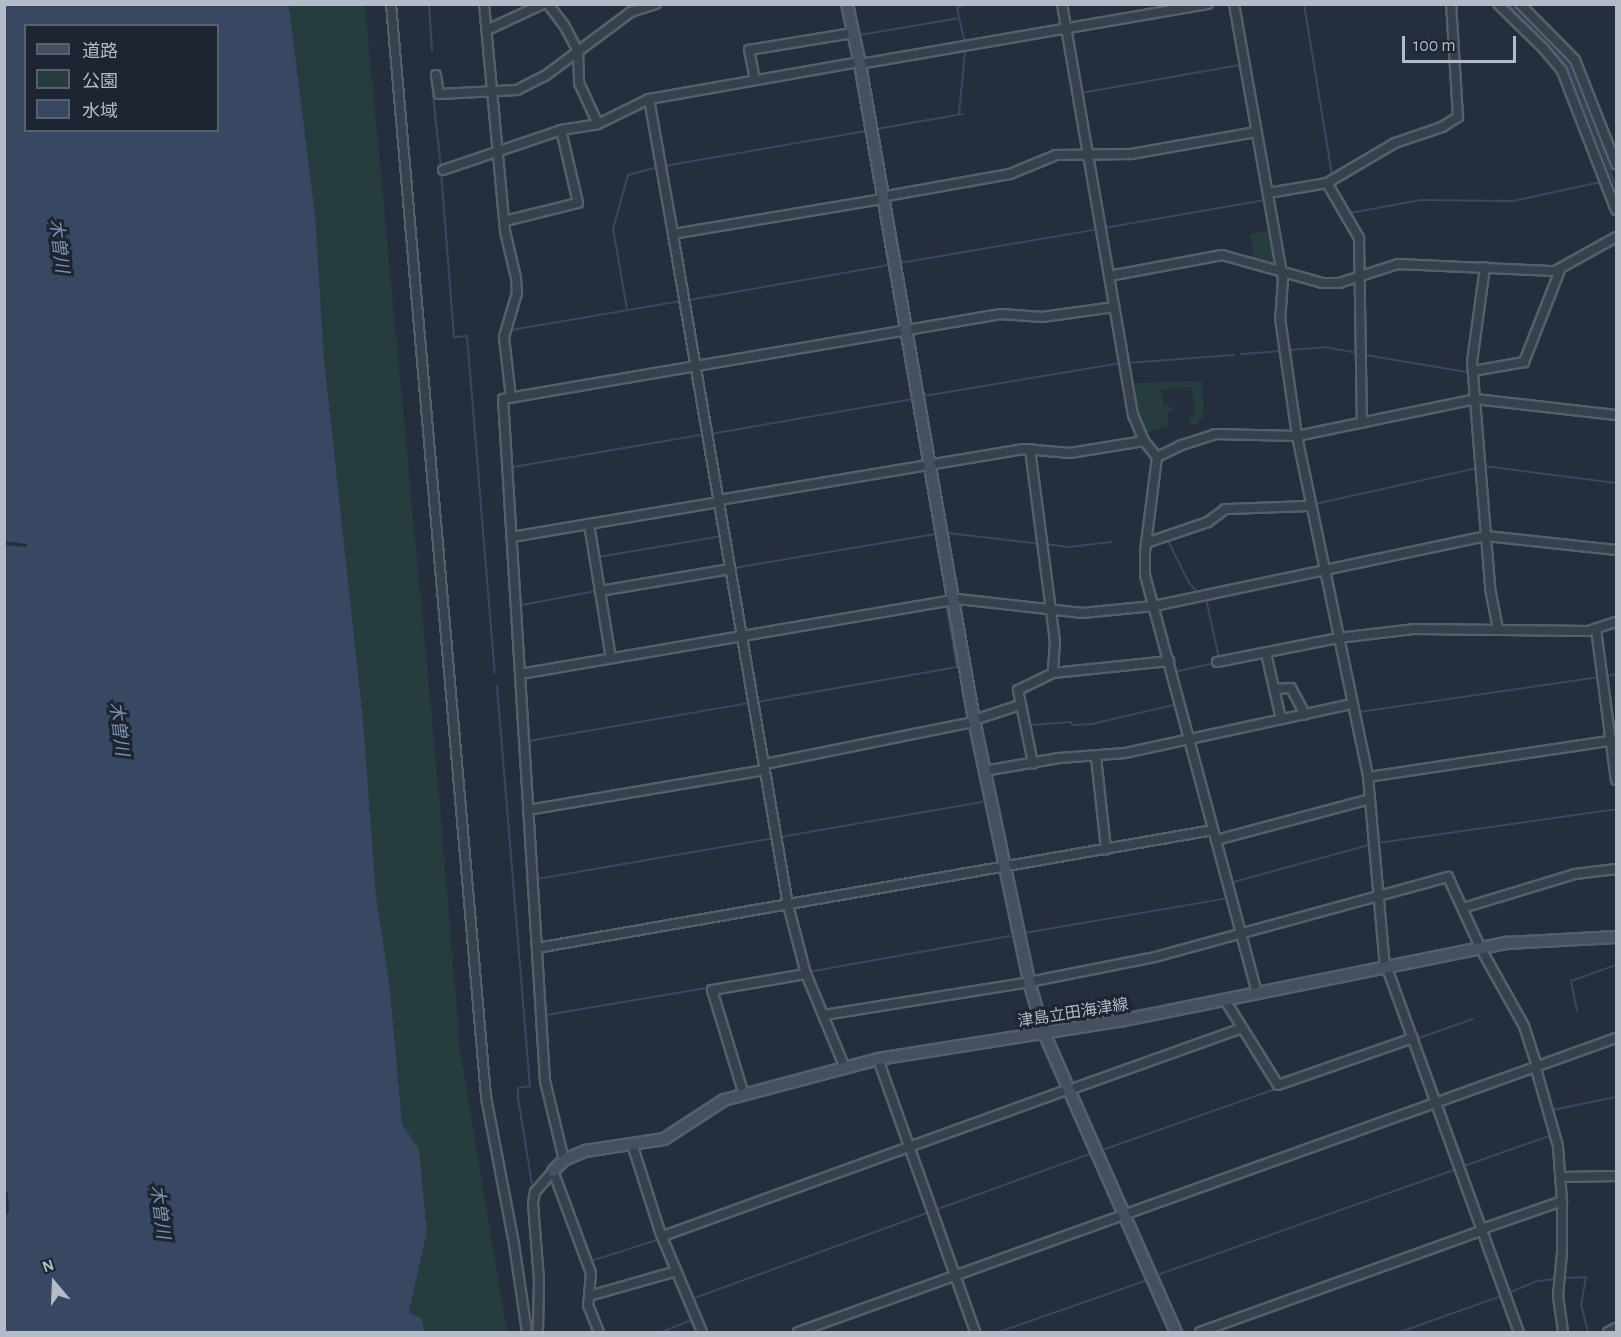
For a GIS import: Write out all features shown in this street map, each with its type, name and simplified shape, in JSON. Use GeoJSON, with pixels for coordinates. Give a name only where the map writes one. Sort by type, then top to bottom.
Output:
{"type":"FeatureCollection","features":[{"type":"Feature","properties":{"kind":"street"},"geometry":{"type":"LineString","coordinates":[[391,4],[486,1097],[514,1244],[527,1332]]}},
{"type":"Feature","properties":{"kind":"street"},"geometry":{"type":"LineString","coordinates":[[484,4],[496,151],[507,245],[516,278],[517,293],[504,337],[511,398]]}},
{"type":"Feature","properties":{"kind":"street"},"geometry":{"type":"LineString","coordinates":[[487,30],[546,4],[564,25],[578,51],[579,83],[598,124]]}},
{"type":"Feature","properties":{"kind":"street"},"geometry":{"type":"LineString","coordinates":[[436,75],[439,94],[517,90],[530,84],[631,12],[656,4]]}},
{"type":"Feature","properties":{"kind":"street"},"geometry":{"type":"LineString","coordinates":[[847,4],[860,63],[881,198],[974,721],[1029,982],[1044,1033],[1176,1332]]}},
{"type":"Feature","properties":{"kind":"street"},"geometry":{"type":"LineString","coordinates":[[1062,4],[1133,416],[1144,441],[1157,457],[1146,543],[1145,575],[1257,994]]}},
{"type":"Feature","properties":{"kind":"street"},"geometry":{"type":"LineString","coordinates":[[443,170],[561,130],[598,124],[649,99],[1208,4]]}},
{"type":"Feature","properties":{"kind":"street"},"geometry":{"type":"LineString","coordinates":[[1233,4],[1281,270],[1281,318],[1297,436],[1323,570],[1368,777],[1386,968],[1519,1332]]}},
{"type":"Feature","properties":{"kind":"street"},"geometry":{"type":"LineString","coordinates":[[1268,193],[1326,183],[1395,143],[1442,127],[1458,117],[1451,4]]}},
{"type":"Feature","properties":{"kind":"street"},"geometry":{"type":"LineString","coordinates":[[1498,4],[1543,48],[1562,71],[1617,210]]}},
{"type":"Feature","properties":{"kind":"street"},"geometry":{"type":"LineString","coordinates":[[1520,4],[1575,60],[1617,164]]}},
{"type":"Feature","properties":{"kind":"street"},"geometry":{"type":"LineString","coordinates":[[755,80],[749,50],[853,33]]}},
{"type":"Feature","properties":{"kind":"street"},"geometry":{"type":"LineString","coordinates":[[649,99],[788,905],[806,974],[845,1068]]}},
{"type":"Feature","properties":{"kind":"street"},"geometry":{"type":"LineString","coordinates":[[505,221],[578,203],[561,130]]}},
{"type":"Feature","properties":{"kind":"street"},"geometry":{"type":"LineString","coordinates":[[673,234],[1010,174],[1056,155],[1131,154],[1256,132]]}},
{"type":"Feature","properties":{"kind":"street"},"geometry":{"type":"LineString","coordinates":[[1326,183],[1359,234],[1362,423]]}},
{"type":"Feature","properties":{"kind":"street"},"geometry":{"type":"LineString","coordinates":[[1109,276],[1222,255],[1322,283],[1339,283],[1398,264],[1560,270],[1617,237]]}},
{"type":"Feature","properties":{"kind":"street"},"geometry":{"type":"LineString","coordinates":[[1485,267],[1472,352],[1490,588],[1498,629]]}},
{"type":"Feature","properties":{"kind":"street"},"geometry":{"type":"LineString","coordinates":[[1473,371],[1524,362],[1560,270]]}},
{"type":"Feature","properties":{"kind":"street"},"geometry":{"type":"LineString","coordinates":[[564,1160],[545,1082],[503,399],[1001,314],[1042,317],[1114,307]]}},
{"type":"Feature","properties":{"kind":"street"},"geometry":{"type":"LineString","coordinates":[[1157,457],[1182,445],[1215,434],[1297,436],[1475,399],[1617,415]]}},
{"type":"Feature","properties":{"kind":"street"},"geometry":{"type":"LineString","coordinates":[[512,537],[929,464],[1030,449],[1070,453],[1144,441]]}},
{"type":"Feature","properties":{"kind":"street"},"geometry":{"type":"LineString","coordinates":[[1030,449],[1055,642],[1053,673]]}},
{"type":"Feature","properties":{"kind":"street"},"geometry":{"type":"LineString","coordinates":[[1146,543],[1208,522],[1225,509],[1311,506]]}},
{"type":"Feature","properties":{"kind":"street"},"geometry":{"type":"LineString","coordinates":[[589,524],[611,658]]}},
{"type":"Feature","properties":{"kind":"street"},"geometry":{"type":"LineString","coordinates":[[520,674],[953,600],[1082,613],[1154,606],[1486,536],[1617,550]]}},
{"type":"Feature","properties":{"kind":"street"},"geometry":{"type":"LineString","coordinates":[[600,591],[730,569]]}},
{"type":"Feature","properties":{"kind":"street"},"geometry":{"type":"LineString","coordinates":[[1217,662],[1338,638],[1415,629],[1596,629],[1617,622]]}},
{"type":"Feature","properties":{"kind":"street"},"geometry":{"type":"LineString","coordinates":[[1596,629],[1614,741],[1617,780]]}},
{"type":"Feature","properties":{"kind":"street"},"geometry":{"type":"LineString","coordinates":[[1266,652],[1281,719]]}},
{"type":"Feature","properties":{"kind":"street"},"geometry":{"type":"LineString","coordinates":[[1033,763],[1018,690],[1053,673],[1169,661]]}},
{"type":"Feature","properties":{"kind":"street"},"geometry":{"type":"LineString","coordinates":[[1274,690],[1291,688],[1305,714]]}},
{"type":"Feature","properties":{"kind":"street"},"geometry":{"type":"LineString","coordinates":[[984,771],[1059,758],[1096,757],[1352,704]]}},
{"type":"Feature","properties":{"kind":"street"},"geometry":{"type":"LineString","coordinates":[[528,810],[764,767],[974,721],[1020,705]]}},
{"type":"Feature","properties":{"kind":"street"},"geometry":{"type":"LineString","coordinates":[[1368,777],[1614,741]]}},
{"type":"Feature","properties":{"kind":"street"},"geometry":{"type":"LineString","coordinates":[[1096,757],[1106,849]]}},
{"type":"Feature","properties":{"kind":"street"},"geometry":{"type":"LineString","coordinates":[[1216,840],[1370,799]]}},
{"type":"Feature","properties":{"kind":"street"},"geometry":{"type":"LineString","coordinates":[[537,948],[1213,830]]}},
{"type":"Feature","properties":{"kind":"street"},"geometry":{"type":"LineString","coordinates":[[1463,908],[1575,874],[1617,869]]}},
{"type":"Feature","properties":{"kind":"street"},"geometry":{"type":"LineString","coordinates":[[824,1015],[1029,982],[1155,957],[1448,877],[1481,949],[1524,1026],[1558,1146],[1562,1201],[1562,1252],[1558,1296],[1563,1332]]}},
{"type":"Feature","properties":{"kind":"street","name":"津島立田海津線"},"geometry":{"type":"LineString","coordinates":[[552,1171],[564,1160],[585,1151],[664,1139],[724,1100],[878,1059],[1044,1033],[1225,1000],[1530,940],[1617,937]]}},
{"type":"Feature","properties":{"kind":"street"},"geometry":{"type":"LineString","coordinates":[[744,1095],[712,990],[806,974]]}},
{"type":"Feature","properties":{"kind":"street"},"geometry":{"type":"LineString","coordinates":[[1225,1000],[1278,1085],[1413,1038]]}},
{"type":"Feature","properties":{"kind":"street"},"geometry":{"type":"LineString","coordinates":[[663,1236],[1242,1028]]}},
{"type":"Feature","properties":{"kind":"street"},"geometry":{"type":"LineString","coordinates":[[803,1332],[1617,1038]]}},
{"type":"Feature","properties":{"kind":"street"},"geometry":{"type":"LineString","coordinates":[[878,1059],[975,1332]]}},
{"type":"Feature","properties":{"kind":"street"},"geometry":{"type":"LineString","coordinates":[[632,1144],[640,1176],[702,1332]]}},
{"type":"Feature","properties":{"kind":"street"},"geometry":{"type":"LineString","coordinates":[[552,1171],[591,1273],[588,1305],[599,1332]]}},
{"type":"Feature","properties":{"kind":"street"},"geometry":{"type":"LineString","coordinates":[[538,1332],[539,1280],[533,1203],[535,1192],[552,1171]]}},
{"type":"Feature","properties":{"kind":"street"},"geometry":{"type":"LineString","coordinates":[[1561,1177],[1617,1176]]}},
{"type":"Feature","properties":{"kind":"street"},"geometry":{"type":"LineString","coordinates":[[1200,1332],[1562,1201]]}},
{"type":"Feature","properties":{"kind":"street"},"geometry":{"type":"LineString","coordinates":[[589,1296],[677,1271]]}},
{"type":"Feature","properties":{"kind":"street"},"geometry":{"type":"LineString","coordinates":[[1608,1332],[1617,1328]]}},
{"type":"Feature","properties":{"kind":"green space"},"geometry":{"type":"Polygon","coordinates":[[[289,5],[365,5],[437,772],[460,1048],[507,1332],[425,1332],[422,1319],[409,1312],[427,1232],[419,1149],[402,1124],[390,989],[376,896],[363,719],[324,358],[315,214],[289,5]]]}},
{"type":"Feature","properties":{"kind":"green space"},"geometry":{"type":"Polygon","coordinates":[[[1271,230],[1277,267],[1254,260],[1250,234],[1271,230]]]}},
{"type":"Feature","properties":{"kind":"green space"},"geometry":{"type":"Polygon","coordinates":[[[1202,381],[1204,417],[1199,419],[1199,424],[1191,425],[1189,420],[1195,411],[1192,387],[1161,390],[1163,403],[1175,409],[1167,414],[1170,425],[1143,434],[1135,415],[1130,383],[1202,381]]]}},
{"type":"Feature","properties":{"kind":"water","name":"木曽川"},"geometry":{"type":"Polygon","coordinates":[[[5,4],[289,5],[315,214],[324,358],[363,719],[376,896],[390,989],[402,1124],[419,1149],[427,1232],[409,1312],[422,1319],[425,1332],[5,1332],[4,1220],[9,1211],[8,1194],[4,1186],[4,545],[27,547],[27,544],[4,541],[5,4]]]}},
{"type":"Feature","properties":{"kind":"waterway"},"geometry":{"type":"LineString","coordinates":[[429,4],[432,51]]}},
{"type":"Feature","properties":{"kind":"waterway"},"geometry":{"type":"LineString","coordinates":[[841,4],[847,31]]}},
{"type":"Feature","properties":{"kind":"waterway"},"geometry":{"type":"LineString","coordinates":[[860,35],[959,18],[957,7],[971,4]]}},
{"type":"Feature","properties":{"kind":"waterway"},"geometry":{"type":"LineString","coordinates":[[1288,186],[1328,179],[1332,175],[1304,4]]}},
{"type":"Feature","properties":{"kind":"waterway"},"geometry":{"type":"LineString","coordinates":[[1508,4],[1568,65],[1616,186]]}},
{"type":"Feature","properties":{"kind":"waterway"},"geometry":{"type":"LineString","coordinates":[[1230,9],[1252,130]]}},
{"type":"Feature","properties":{"kind":"waterway"},"geometry":{"type":"LineString","coordinates":[[959,18],[965,42]]}},
{"type":"Feature","properties":{"kind":"waterway"},"geometry":{"type":"LineString","coordinates":[[979,40],[1062,25]]}},
{"type":"Feature","properties":{"kind":"waterway"},"geometry":{"type":"LineString","coordinates":[[753,54],[792,47]]}},
{"type":"Feature","properties":{"kind":"waterway"},"geometry":{"type":"LineString","coordinates":[[959,114],[965,52]]}},
{"type":"Feature","properties":{"kind":"waterway"},"geometry":{"type":"LineString","coordinates":[[1081,93],[1240,65]]}},
{"type":"Feature","properties":{"kind":"waterway"},"geometry":{"type":"LineString","coordinates":[[855,68],[877,194]]}},
{"type":"Feature","properties":{"kind":"waterway"},"geometry":{"type":"LineString","coordinates":[[431,77],[441,168]]}},
{"type":"Feature","properties":{"kind":"waterway"},"geometry":{"type":"LineString","coordinates":[[876,129],[963,114]]}},
{"type":"Feature","properties":{"kind":"waterway"},"geometry":{"type":"LineString","coordinates":[[526,138],[556,127],[578,124]]}},
{"type":"Feature","properties":{"kind":"waterway"},"geometry":{"type":"LineString","coordinates":[[664,166],[866,131]]}},
{"type":"Feature","properties":{"kind":"waterway"},"geometry":{"type":"LineString","coordinates":[[1104,228],[1264,200],[1252,135]]}},
{"type":"Feature","properties":{"kind":"waterway"},"geometry":{"type":"LineString","coordinates":[[627,309],[613,229],[628,175],[657,167]]}},
{"type":"Feature","properties":{"kind":"waterway"},"geometry":{"type":"LineString","coordinates":[[441,172],[454,337],[467,336],[495,673]]}},
{"type":"Feature","properties":{"kind":"waterway"},"geometry":{"type":"LineString","coordinates":[[1332,184],[1350,213],[1421,200],[1513,201],[1601,182]]}},
{"type":"Feature","properties":{"kind":"waterway"},"geometry":{"type":"LineString","coordinates":[[879,205],[899,317]]}},
{"type":"Feature","properties":{"kind":"waterway"},"geometry":{"type":"LineString","coordinates":[[900,263],[1098,229]]}},
{"type":"Feature","properties":{"kind":"waterway"},"geometry":{"type":"LineString","coordinates":[[505,248],[513,282],[509,305]]}},
{"type":"Feature","properties":{"kind":"waterway"},"geometry":{"type":"LineString","coordinates":[[689,300],[889,265]]}},
{"type":"Feature","properties":{"kind":"waterway"},"geometry":{"type":"LineString","coordinates":[[511,330],[680,301]]}},
{"type":"Feature","properties":{"kind":"waterway"},"geometry":{"type":"LineString","coordinates":[[504,325],[508,310]]}},
{"type":"Feature","properties":{"kind":"waterway"},"geometry":{"type":"LineString","coordinates":[[902,337],[923,459]]}},
{"type":"Feature","properties":{"kind":"waterway"},"geometry":{"type":"LineString","coordinates":[[501,339],[506,386]]}},
{"type":"Feature","properties":{"kind":"waterway"},"geometry":{"type":"LineString","coordinates":[[1291,350],[1324,347],[1358,353]]}},
{"type":"Feature","properties":{"kind":"waterway"},"geometry":{"type":"LineString","coordinates":[[1241,354],[1282,351]]}},
{"type":"Feature","properties":{"kind":"waterway"},"geometry":{"type":"LineString","coordinates":[[1127,363],[1234,355]]}},
{"type":"Feature","properties":{"kind":"waterway"},"geometry":{"type":"LineString","coordinates":[[1365,355],[1467,372]]}},
{"type":"Feature","properties":{"kind":"waterway"},"geometry":{"type":"LineString","coordinates":[[924,396],[1121,363]]}},
{"type":"Feature","properties":{"kind":"waterway"},"geometry":{"type":"LineString","coordinates":[[710,434],[913,399]]}},
{"type":"Feature","properties":{"kind":"waterway"},"geometry":{"type":"LineString","coordinates":[[513,467],[700,435]]}},
{"type":"Feature","properties":{"kind":"waterway"},"geometry":{"type":"LineString","coordinates":[[1483,466],[1616,483]]}},
{"type":"Feature","properties":{"kind":"waterway"},"geometry":{"type":"LineString","coordinates":[[1315,504],[1478,468]]}},
{"type":"Feature","properties":{"kind":"waterway"},"geometry":{"type":"LineString","coordinates":[[925,474],[930,501]]}},
{"type":"Feature","properties":{"kind":"waterway"},"geometry":{"type":"LineString","coordinates":[[948,533],[1040,544]]}},
{"type":"Feature","properties":{"kind":"waterway"},"geometry":{"type":"LineString","coordinates":[[734,568],[934,534]]}},
{"type":"Feature","properties":{"kind":"waterway"},"geometry":{"type":"LineString","coordinates":[[598,557],[722,536]]}},
{"type":"Feature","properties":{"kind":"waterway"},"geometry":{"type":"LineString","coordinates":[[1167,539],[1189,583],[1197,592],[1204,591]]}},
{"type":"Feature","properties":{"kind":"waterway"},"geometry":{"type":"LineString","coordinates":[[1044,544],[1069,547],[1111,542]]}},
{"type":"Feature","properties":{"kind":"waterway"},"geometry":{"type":"LineString","coordinates":[[522,605],[596,591]]}},
{"type":"Feature","properties":{"kind":"waterway"},"geometry":{"type":"LineString","coordinates":[[1206,599],[1219,658]]}},
{"type":"Feature","properties":{"kind":"waterway"},"geometry":{"type":"LineString","coordinates":[[757,702],[957,667],[946,604]]}},
{"type":"Feature","properties":{"kind":"waterway"},"geometry":{"type":"LineString","coordinates":[[1174,672],[1215,663]]}},
{"type":"Feature","properties":{"kind":"waterway"},"geometry":{"type":"LineString","coordinates":[[1604,676],[1616,674]]}},
{"type":"Feature","properties":{"kind":"waterway"},"geometry":{"type":"LineString","coordinates":[[1356,700],[1359,712],[1599,677]]}},
{"type":"Feature","properties":{"kind":"waterway"},"geometry":{"type":"LineString","coordinates":[[497,686],[530,1086],[518,1088],[518,1098],[532,1184]]}},
{"type":"Feature","properties":{"kind":"waterway"},"geometry":{"type":"LineString","coordinates":[[529,741],[750,703]]}},
{"type":"Feature","properties":{"kind":"waterway"},"geometry":{"type":"LineString","coordinates":[[1031,725],[1071,722],[1072,725],[1092,724],[1177,704]]}},
{"type":"Feature","properties":{"kind":"waterway"},"geometry":{"type":"LineString","coordinates":[[780,837],[982,802]]}},
{"type":"Feature","properties":{"kind":"waterway"},"geometry":{"type":"LineString","coordinates":[[1378,843],[1616,809]]}},
{"type":"Feature","properties":{"kind":"waterway"},"geometry":{"type":"LineString","coordinates":[[537,879],[774,838]]}},
{"type":"Feature","properties":{"kind":"waterway"},"geometry":{"type":"LineString","coordinates":[[1230,883],[1369,845]]}},
{"type":"Feature","properties":{"kind":"waterway"},"geometry":{"type":"LineString","coordinates":[[1435,884],[1447,881]]}},
{"type":"Feature","properties":{"kind":"waterway"},"geometry":{"type":"LineString","coordinates":[[1024,933],[1228,898]]}},
{"type":"Feature","properties":{"kind":"waterway"},"geometry":{"type":"LineString","coordinates":[[808,972],[1010,936]]}},
{"type":"Feature","properties":{"kind":"waterway"},"geometry":{"type":"LineString","coordinates":[[1577,1011],[1571,981],[1616,965]]}},
{"type":"Feature","properties":{"kind":"waterway"},"geometry":{"type":"LineString","coordinates":[[546,1015],[711,987]]}},
{"type":"Feature","properties":{"kind":"waterway"},"geometry":{"type":"LineString","coordinates":[[828,1018],[846,1015]]}},
{"type":"Feature","properties":{"kind":"waterway"},"geometry":{"type":"LineString","coordinates":[[1419,1038],[1473,1019]]}},
{"type":"Feature","properties":{"kind":"waterway"},"geometry":{"type":"LineString","coordinates":[[1418,1039],[1440,1099]]}},
{"type":"Feature","properties":{"kind":"waterway"},"geometry":{"type":"LineString","coordinates":[[804,1085],[877,1066]]}},
{"type":"Feature","properties":{"kind":"waterway"},"geometry":{"type":"LineString","coordinates":[[550,1080],[557,1115]]}},
{"type":"Feature","properties":{"kind":"waterway"},"geometry":{"type":"LineString","coordinates":[[1105,1149],[1278,1088]]}},
{"type":"Feature","properties":{"kind":"waterway"},"geometry":{"type":"LineString","coordinates":[[1552,1113],[1552,1110],[1616,1097]]}},
{"type":"Feature","properties":{"kind":"waterway"},"geometry":{"type":"LineString","coordinates":[[1443,1105],[1464,1166],[1549,1136]]}},
{"type":"Feature","properties":{"kind":"waterway"},"geometry":{"type":"LineString","coordinates":[[935,1210],[1090,1154]]}},
{"type":"Feature","properties":{"kind":"waterway"},"geometry":{"type":"LineString","coordinates":[[1160,1274],[1456,1169]]}},
{"type":"Feature","properties":{"kind":"waterway"},"geometry":{"type":"LineString","coordinates":[[692,1299],[930,1212]]}},
{"type":"Feature","properties":{"kind":"waterway"},"geometry":{"type":"LineString","coordinates":[[591,1261],[660,1239]]}},
{"type":"Feature","properties":{"kind":"waterway"},"geometry":{"type":"LineString","coordinates":[[1563,1278],[1586,1277],[1581,1304],[1588,1332]]}},
{"type":"Feature","properties":{"kind":"waterway"},"geometry":{"type":"LineString","coordinates":[[1511,1292],[1537,1281],[1556,1279]]}},
{"type":"Feature","properties":{"kind":"waterway"},"geometry":{"type":"LineString","coordinates":[[999,1332],[1145,1281]]}},
{"type":"Feature","properties":{"kind":"waterway"},"geometry":{"type":"LineString","coordinates":[[1400,1332],[1501,1296]]}},
{"type":"Feature","properties":{"kind":"waterway"},"geometry":{"type":"LineString","coordinates":[[662,1332],[691,1320],[685,1301]]}}]}
